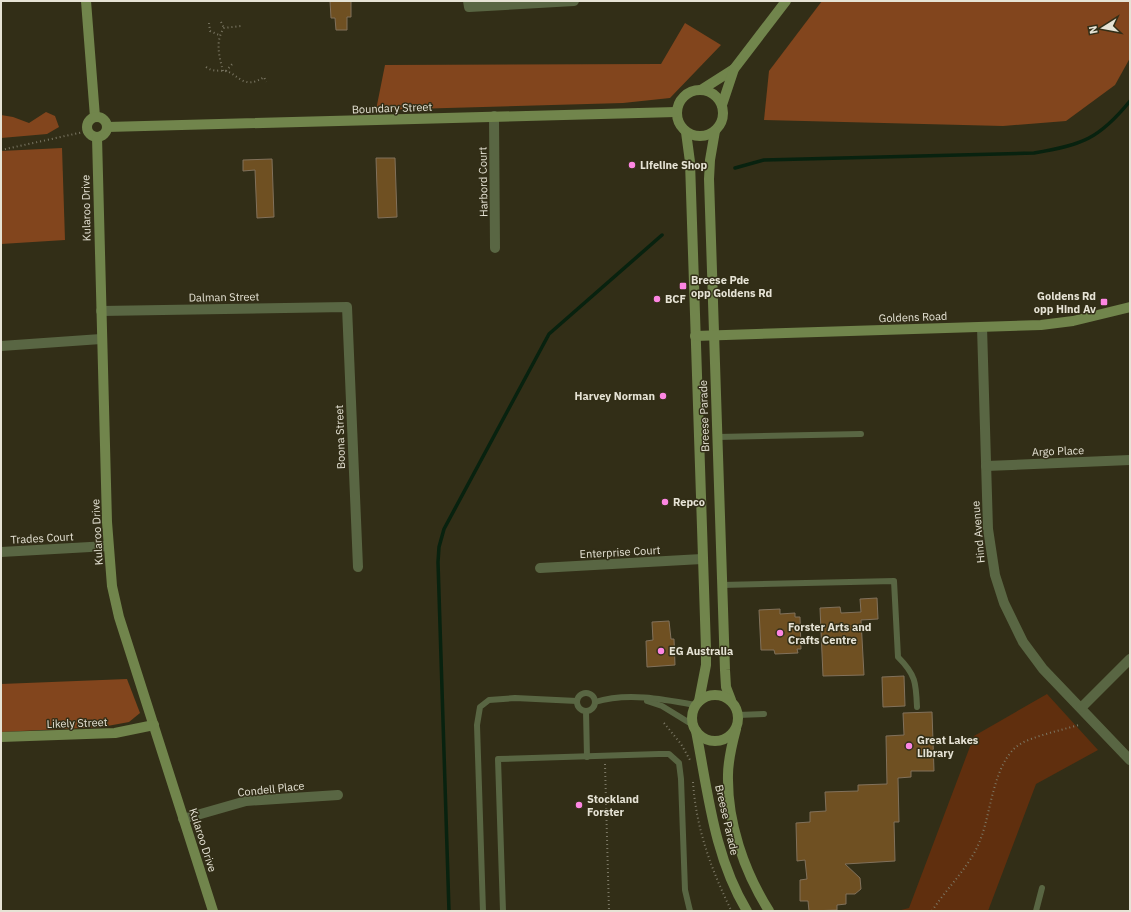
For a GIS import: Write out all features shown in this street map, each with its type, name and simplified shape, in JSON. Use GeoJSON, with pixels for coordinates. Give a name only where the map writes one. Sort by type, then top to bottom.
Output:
{"type":"FeatureCollection","features":[{"type":"Feature","properties":{"kind":"main road"},"geometry":{"type":"LineString","coordinates":[[86,1],[95,117]]}},
{"type":"Feature","properties":{"kind":"main road"},"geometry":{"type":"LineString","coordinates":[[734,69],[701,90],[687,94],[678,105],[676,112],[679,124],[686,132],[701,137],[715,131],[723,116],[722,105],[734,69],[786,1]]}},
{"type":"Feature","properties":{"kind":"main road"},"geometry":{"type":"LineString","coordinates":[[701,90],[713,94],[722,105]]}},
{"type":"Feature","properties":{"kind":"main road","name":"Boundary Street"},"geometry":{"type":"LineString","coordinates":[[108,127],[676,112]]}},
{"type":"Feature","properties":{"kind":"main road"},"geometry":{"type":"LineString","coordinates":[[95,117],[103,119],[108,127],[103,136],[97,137],[91,135],[88,131],[89,121],[95,117]]}},
{"type":"Feature","properties":{"kind":"main road","name":"Breese Parade"},"geometry":{"type":"LineString","coordinates":[[715,131],[710,160],[709,179],[721,585],[726,687],[731,700]]}},
{"type":"Feature","properties":{"kind":"main road","name":"Breese Parade"},"geometry":{"type":"LineString","coordinates":[[686,132],[690,162],[706,649],[706,665],[697,703]]}},
{"type":"Feature","properties":{"kind":"main road","name":"Kularoo Drive"},"geometry":{"type":"LineString","coordinates":[[97,137],[108,546],[116,607],[213,911]]}},
{"type":"Feature","properties":{"kind":"main road","name":"Goldens Road"},"geometry":{"type":"LineString","coordinates":[[695,336],[1040,325],[1105,315],[1130,307]]}},
{"type":"Feature","properties":{"kind":"main road"},"geometry":{"type":"LineString","coordinates":[[711,694],[718,694],[731,700],[738,715],[736,729],[724,740],[708,740],[694,728],[692,711],[697,703],[711,694]]}},
{"type":"Feature","properties":{"kind":"main road","name":"Likely Street"},"geometry":{"type":"LineString","coordinates":[[1,738],[114,734],[154,725]]}},
{"type":"Feature","properties":{"kind":"main road","name":"Breese Parade"},"geometry":{"type":"LineString","coordinates":[[694,728],[718,841],[728,872],[748,911]]}},
{"type":"Feature","properties":{"kind":"main road","name":"Breese Parade"},"geometry":{"type":"LineString","coordinates":[[736,729],[728,773],[728,800],[736,837],[746,867],[759,895],[769,911]]}},
{"type":"Feature","properties":{"kind":"street"},"geometry":{"type":"LineString","coordinates":[[468,1],[469,7],[574,1]]}},
{"type":"Feature","properties":{"kind":"street","name":"Harbord Court"},"geometry":{"type":"LineString","coordinates":[[494,116],[496,248]]}},
{"type":"Feature","properties":{"kind":"street","name":"Dalman Street"},"geometry":{"type":"LineString","coordinates":[[101,311],[347,307]]}},
{"type":"Feature","properties":{"kind":"street","name":"Boona Street"},"geometry":{"type":"LineString","coordinates":[[347,307],[358,567]]}},
{"type":"Feature","properties":{"kind":"street","name":"Hind Avenue"},"geometry":{"type":"LineString","coordinates":[[982,327],[990,550],[995,575],[1004,603],[1023,642],[1033,657],[1130,760]]}},
{"type":"Feature","properties":{"kind":"street"},"geometry":{"type":"LineString","coordinates":[[1,346],[102,339]]}},
{"type":"Feature","properties":{"kind":"street","name":"Argo Place"},"geometry":{"type":"LineString","coordinates":[[986,466],[1130,460]]}},
{"type":"Feature","properties":{"kind":"street","name":"Trades Court"},"geometry":{"type":"LineString","coordinates":[[1,552],[108,546]]}},
{"type":"Feature","properties":{"kind":"street","name":"Enterprise Court"},"geometry":{"type":"LineString","coordinates":[[540,568],[702,559]]}},
{"type":"Feature","properties":{"kind":"street"},"geometry":{"type":"LineString","coordinates":[[1081,708],[1130,659]]}},
{"type":"Feature","properties":{"kind":"street","name":"Condell Place"},"geometry":{"type":"LineString","coordinates":[[183,819],[246,801],[338,796]]}},
{"type":"Feature","properties":{"kind":"lane"},"geometry":{"type":"LineString","coordinates":[[717,437],[861,434]]}},
{"type":"Feature","properties":{"kind":"lane"},"geometry":{"type":"LineString","coordinates":[[721,585],[894,581],[898,657],[910,669],[915,680],[917,707]]}},
{"type":"Feature","properties":{"kind":"lane"},"geometry":{"type":"LineString","coordinates":[[582,694],[588,694],[593,696],[595,702],[592,710],[586,711],[578,707],[577,701],[582,694]]}},
{"type":"Feature","properties":{"kind":"lane"},"geometry":{"type":"LineString","coordinates":[[595,702],[609,697],[636,697],[697,703]]}},
{"type":"Feature","properties":{"kind":"lane"},"geometry":{"type":"LineString","coordinates":[[636,697],[662,706],[694,728]]}},
{"type":"Feature","properties":{"kind":"lane"},"geometry":{"type":"LineString","coordinates":[[483,911],[477,725],[480,707],[489,700],[515,698],[577,701]]}},
{"type":"Feature","properties":{"kind":"lane"},"geometry":{"type":"LineString","coordinates":[[586,711],[587,757]]}},
{"type":"Feature","properties":{"kind":"lane"},"geometry":{"type":"LineString","coordinates":[[738,715],[764,714]]}},
{"type":"Feature","properties":{"kind":"lane"},"geometry":{"type":"LineString","coordinates":[[504,911],[498,759],[669,754],[679,763],[681,779],[685,890],[690,911]]}},
{"type":"Feature","properties":{"kind":"lane"},"geometry":{"type":"LineString","coordinates":[[1036,911],[1042,888]]}},
{"type":"Feature","properties":{"kind":"path"},"geometry":{"type":"LineString","coordinates":[[221,22],[224,28]]}},
{"type":"Feature","properties":{"kind":"path"},"geometry":{"type":"LineString","coordinates":[[209,23],[210,31],[219,35]]}},
{"type":"Feature","properties":{"kind":"path"},"geometry":{"type":"LineString","coordinates":[[224,71],[219,55],[219,35],[224,28],[241,26]]}},
{"type":"Feature","properties":{"kind":"path"},"geometry":{"type":"LineString","coordinates":[[224,71],[234,62]]}},
{"type":"Feature","properties":{"kind":"path"},"geometry":{"type":"LineString","coordinates":[[206,67],[211,70],[224,71],[245,82],[254,82],[264,77],[266,82]]}},
{"type":"Feature","properties":{"kind":"path"},"geometry":{"type":"LineString","coordinates":[[1,150],[88,131]]}},
{"type":"Feature","properties":{"kind":"path"},"geometry":{"type":"LineString","coordinates":[[664,723],[681,744],[693,766]]}},
{"type":"Feature","properties":{"kind":"path"},"geometry":{"type":"LineString","coordinates":[[932,911],[962,874],[981,838],[992,796],[1005,757],[1024,741],[1079,725]]}},
{"type":"Feature","properties":{"kind":"path"},"geometry":{"type":"LineString","coordinates":[[605,763],[609,911]]}},
{"type":"Feature","properties":{"kind":"path"},"geometry":{"type":"LineString","coordinates":[[693,778],[702,838],[714,875],[731,910]]}},
{"type":"Feature","properties":{"kind":"shaded area"},"geometry":{"type":"Polygon","coordinates":[[[822,1],[1130,1],[1130,58],[1115,85],[1066,121],[1003,126],[764,120],[769,71],[822,1]]]}},
{"type":"Feature","properties":{"kind":"shaded area"},"geometry":{"type":"Polygon","coordinates":[[[685,23],[721,45],[670,98],[623,103],[376,110],[385,65],[661,64],[685,23]]]}},
{"type":"Feature","properties":{"kind":"shaded area"},"geometry":{"type":"Polygon","coordinates":[[[46,112],[55,116],[59,127],[47,134],[1,138],[1,115],[13,117],[29,123],[46,112]]]}},
{"type":"Feature","properties":{"kind":"shaded area"},"geometry":{"type":"Polygon","coordinates":[[[62,148],[65,240],[1,244],[1,151],[62,148]]]}},
{"type":"Feature","properties":{"kind":"shaded area"},"geometry":{"type":"Polygon","coordinates":[[[127,679],[140,713],[129,722],[102,727],[1,732],[1,684],[127,679]]]}},
{"type":"Feature","properties":{"kind":"shaded area"},"geometry":{"type":"Polygon","coordinates":[[[1047,694],[1098,750],[1036,784],[988,911],[897,911],[909,908],[974,736],[1047,694]]]}},
{"type":"Feature","properties":{"kind":"building"},"geometry":{"type":"Polygon","coordinates":[[[330,1],[351,1],[351,17],[347,17],[347,30],[336,30],[335,18],[331,18],[330,1]]]}},
{"type":"Feature","properties":{"kind":"building"},"geometry":{"type":"Polygon","coordinates":[[[376,158],[395,158],[397,217],[378,218],[376,158]]]}},
{"type":"Feature","properties":{"kind":"building"},"geometry":{"type":"Polygon","coordinates":[[[272,159],[274,217],[257,218],[255,170],[243,171],[243,160],[272,159]]]}},
{"type":"Feature","properties":{"kind":"building"},"geometry":{"type":"Polygon","coordinates":[[[877,598],[878,619],[861,620],[864,675],[823,676],[820,608],[840,607],[841,613],[861,612],[860,599],[877,598]]]}},
{"type":"Feature","properties":{"kind":"building","name":"Forster Arts and Crafts Centre"},"geometry":{"type":"Polygon","coordinates":[[[780,609],[780,614],[795,613],[795,617],[800,617],[801,649],[797,649],[798,653],[775,654],[774,650],[761,650],[759,610],[780,609]]]}},
{"type":"Feature","properties":{"kind":"building"},"geometry":{"type":"Polygon","coordinates":[[[669,621],[671,639],[674,639],[675,665],[647,667],[646,641],[653,640],[652,622],[669,621]]]}},
{"type":"Feature","properties":{"kind":"building"},"geometry":{"type":"Polygon","coordinates":[[[904,676],[905,706],[883,707],[882,677],[904,676]]]}},
{"type":"Feature","properties":{"kind":"building"},"geometry":{"type":"Polygon","coordinates":[[[932,712],[934,771],[911,771],[911,777],[898,778],[899,822],[894,822],[895,861],[845,864],[860,878],[861,889],[855,894],[846,894],[846,904],[837,905],[837,910],[809,911],[808,901],[800,901],[800,880],[807,879],[805,860],[797,861],[796,823],[810,822],[810,812],[826,811],[825,792],[858,791],[858,785],[887,784],[886,736],[904,735],[903,713],[932,712]]]}},
{"type":"Feature","properties":{"kind":"waterway"},"geometry":{"type":"LineString","coordinates":[[735,168],[764,160],[1034,153],[1065,147],[1088,138],[1109,124],[1130,101]]}},
{"type":"Feature","properties":{"kind":"waterway"},"geometry":{"type":"LineString","coordinates":[[449,911],[438,562],[439,547],[444,529],[549,334],[662,235]]}},
{"type":"Feature","properties":{"kind":"place","name":"Lifeline Shop"},"geometry":{"type":"Point","coordinates":[632,165]}},
{"type":"Feature","properties":{"kind":"place","name":"Breese Pde opp Goldens Rd"},"geometry":{"type":"Point","coordinates":[683,286]}},
{"type":"Feature","properties":{"kind":"place","name":"BCF"},"geometry":{"type":"Point","coordinates":[657,299]}},
{"type":"Feature","properties":{"kind":"place","name":"Goldens Rd opp Hind Av"},"geometry":{"type":"Point","coordinates":[1104,302]}},
{"type":"Feature","properties":{"kind":"place","name":"Harvey Norman"},"geometry":{"type":"Point","coordinates":[663,396]}},
{"type":"Feature","properties":{"kind":"place","name":"Repco"},"geometry":{"type":"Point","coordinates":[665,502]}},
{"type":"Feature","properties":{"kind":"place","name":"Forster Arts and Crafts Centre"},"geometry":{"type":"Point","coordinates":[780,633]}},
{"type":"Feature","properties":{"kind":"place","name":"EG Australia"},"geometry":{"type":"Point","coordinates":[661,651]}},
{"type":"Feature","properties":{"kind":"place","name":"Great Lakes Library"},"geometry":{"type":"Point","coordinates":[909,746]}},
{"type":"Feature","properties":{"kind":"place","name":"Stockland Forster"},"geometry":{"type":"Point","coordinates":[579,805]}}]}
